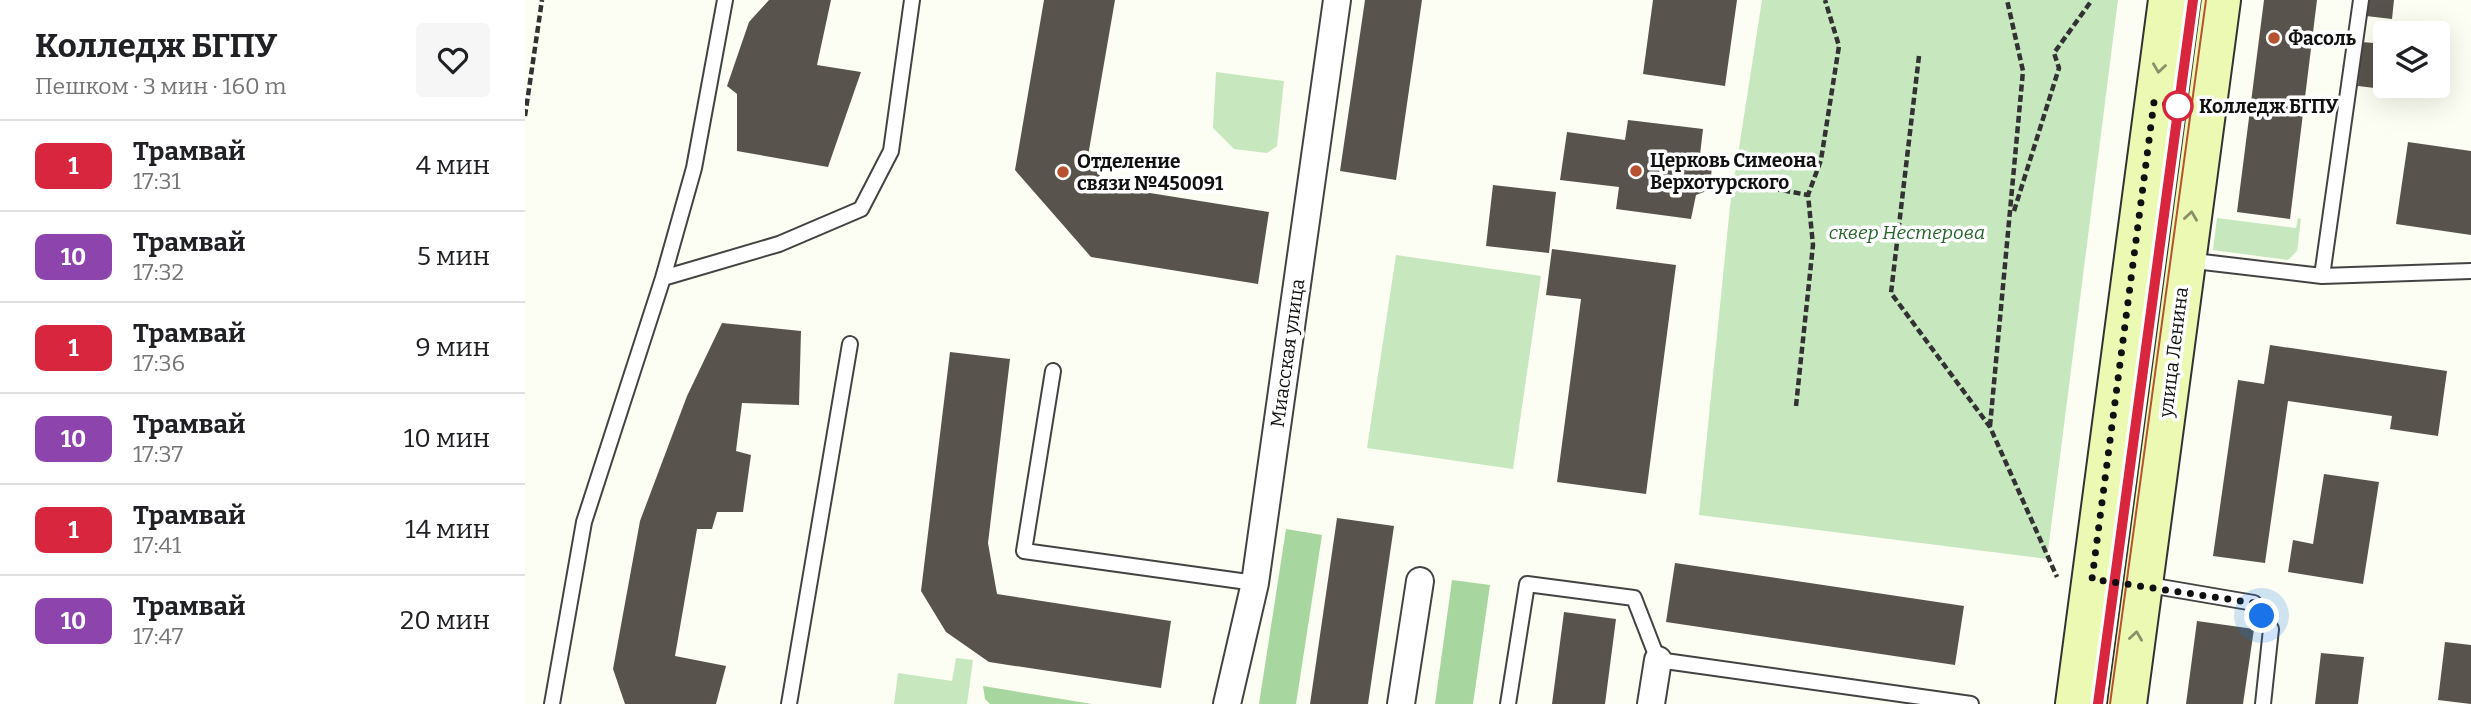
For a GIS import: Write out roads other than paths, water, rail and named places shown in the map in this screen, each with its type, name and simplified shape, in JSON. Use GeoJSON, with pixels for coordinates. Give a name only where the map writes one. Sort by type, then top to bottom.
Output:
{"type":"FeatureCollection","features":[{"type":"Feature","properties":{"kind":"street","name":"Миасская улица"},"geometry":{"type":"LineString","coordinates":[[1227,704],[1255,583],[1337,0]]}},
{"type":"Feature","properties":{"kind":"street"},"geometry":{"type":"LineString","coordinates":[[2075,704],[2075,579],[2133,256],[2168,0]]}},
{"type":"Feature","properties":{"kind":"street","name":"улица Ленина"},"geometry":{"type":"LineString","coordinates":[[2127,704],[2221,0]]}},
{"type":"Feature","properties":{"kind":"street"},"geometry":{"type":"LineString","coordinates":[[2133,256],[2185,260]]}},
{"type":"Feature","properties":{"kind":"street"},"geometry":{"type":"LineString","coordinates":[[2075,579],[2143,584]]}},
{"type":"Feature","properties":{"kind":"street"},"geometry":{"type":"LineString","coordinates":[[1401,704],[1420,581]]}},
{"type":"Feature","properties":{"kind":"street"},"geometry":{"type":"LineString","coordinates":[[1651,704],[1658,660]]}},
{"type":"Feature","properties":{"kind":"lane"},"geometry":{"type":"LineString","coordinates":[[552,704],[584,522],[663,278],[694,168],[725,0]]}},
{"type":"Feature","properties":{"kind":"lane"},"geometry":{"type":"LineString","coordinates":[[663,278],[779,244],[861,209],[891,151],[912,0]]}},
{"type":"Feature","properties":{"kind":"lane"},"geometry":{"type":"LineString","coordinates":[[2322,276],[2361,0]]}},
{"type":"Feature","properties":{"kind":"lane"},"geometry":{"type":"LineString","coordinates":[[2185,260],[2322,276],[2471,271]]}},
{"type":"Feature","properties":{"kind":"lane"},"geometry":{"type":"LineString","coordinates":[[789,704],[850,344]]}},
{"type":"Feature","properties":{"kind":"lane"},"geometry":{"type":"LineString","coordinates":[[1053,371],[1024,551],[1255,583]]}},
{"type":"Feature","properties":{"kind":"lane"},"geometry":{"type":"LineString","coordinates":[[1508,704],[1527,584],[1634,598],[1658,660],[1971,704]]}},
{"type":"Feature","properties":{"kind":"lane"},"geometry":{"type":"LineString","coordinates":[[2143,584],[2254,603],[2271,629],[2263,704]]}},
{"type":"Feature","properties":{"kind":"tram line"},"geometry":{"type":"LineString","coordinates":[[2098,704],[2193,0]]}},
{"type":"Feature","properties":{"kind":"tram line","name":"1"},"geometry":{"type":"LineString","coordinates":[[2098,704],[2193,0]]}},
{"type":"Feature","properties":{"kind":"tram line"},"geometry":{"type":"LineString","coordinates":[[2110,704],[2206,0]]}},
{"type":"Feature","properties":{"kind":"place","name":"Фасоль"},"geometry":{"type":"Point","coordinates":[2274,38]}},
{"type":"Feature","properties":{"kind":"place","name":"Колледж БГПУ"},"geometry":{"type":"Point","coordinates":[2178,106]}},
{"type":"Feature","properties":{"kind":"place","name":"Церковь Симеона Верхотурского"},"geometry":{"type":"Point","coordinates":[1636,171]}},
{"type":"Feature","properties":{"kind":"place","name":"Отделение связи №450091"},"geometry":{"type":"Point","coordinates":[1063,172]}},
{"type":"Feature","properties":{"kind":"park label","name":"сквер Нестерова"},"geometry":{"type":"Point","coordinates":[1907,232]}}]}
